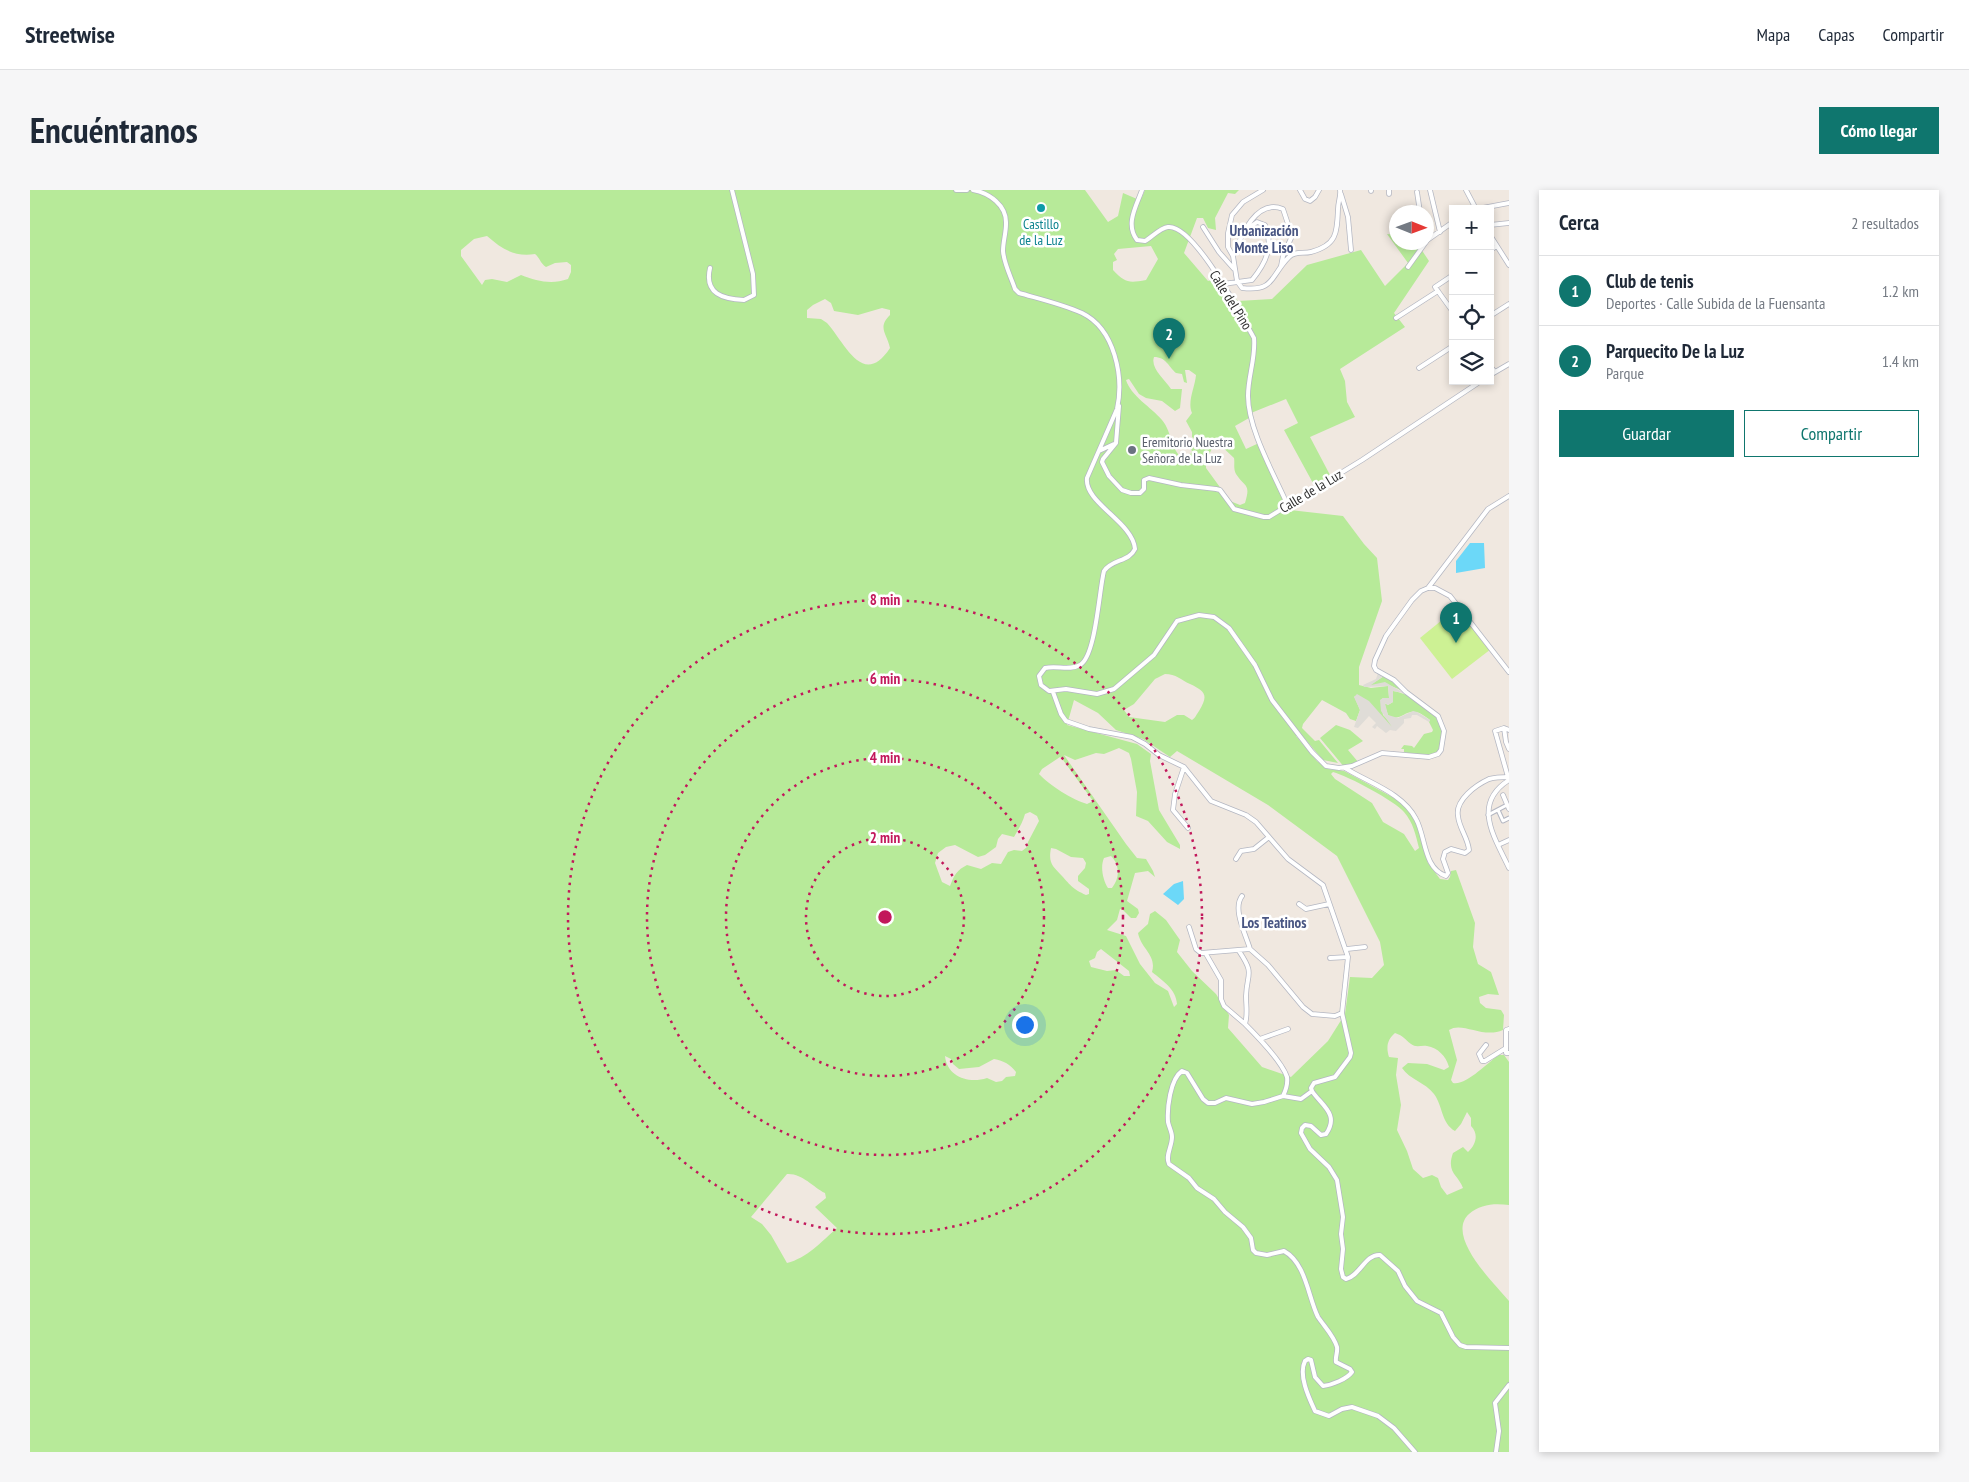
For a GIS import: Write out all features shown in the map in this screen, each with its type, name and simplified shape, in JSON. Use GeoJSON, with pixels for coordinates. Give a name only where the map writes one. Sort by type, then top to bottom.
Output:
{"type":"FeatureCollection","features":[{"type":"Feature","properties":{"kind":"street"},"geometry":{"type":"LineString","coordinates":[[710,268],[708,276],[709,285],[718,294],[744,300],[754,295],[753,274],[732,190]]}},
{"type":"Feature","properties":{"kind":"street"},"geometry":{"type":"LineString","coordinates":[[956,190],[966,190]]}},
{"type":"Feature","properties":{"kind":"street","name":"Calle de la Luz"},"geometry":{"type":"LineString","coordinates":[[973,190],[995,199],[1006,217],[1003,253],[1015,289],[1019,293],[1083,314],[1100,328],[1117,363],[1119,401],[1116,443],[1102,462],[1108,476],[1126,492],[1143,492],[1144,480],[1149,478],[1174,484],[1220,490],[1234,509],[1264,518],[1269,517],[1287,504],[1362,460],[1475,385]]}},
{"type":"Feature","properties":{"kind":"street","name":"Calle del Pino"},"geometry":{"type":"LineString","coordinates":[[1142,190],[1131,219],[1131,228],[1137,240],[1145,241],[1168,227],[1175,227],[1183,231],[1191,239],[1223,284],[1254,338],[1248,396],[1250,416],[1287,504]]}},
{"type":"Feature","properties":{"kind":"street"},"geometry":{"type":"LineString","coordinates":[[1263,190],[1243,202],[1232,215],[1228,233],[1228,247],[1233,256],[1237,281],[1242,288],[1255,289],[1265,287],[1290,256],[1298,252],[1308,252],[1326,247],[1333,241],[1337,228],[1340,191]]}},
{"type":"Feature","properties":{"kind":"street"},"geometry":{"type":"LineString","coordinates":[[1300,190],[1306,199],[1310,201],[1319,190]]}},
{"type":"Feature","properties":{"kind":"street"},"geometry":{"type":"LineString","coordinates":[[1430,190],[1440,232]]}},
{"type":"Feature","properties":{"kind":"street"},"geometry":{"type":"LineString","coordinates":[[1466,190],[1475,205]]}},
{"type":"Feature","properties":{"kind":"street"},"geometry":{"type":"LineString","coordinates":[[1340,191],[1348,217],[1351,250]]}},
{"type":"Feature","properties":{"kind":"street"},"geometry":{"type":"LineString","coordinates":[[1417,192],[1419,205]]}},
{"type":"Feature","properties":{"kind":"street"},"geometry":{"type":"LineString","coordinates":[[1494,206],[1509,203]]}},
{"type":"Feature","properties":{"kind":"street"},"geometry":{"type":"LineString","coordinates":[[1233,256],[1242,232],[1254,218],[1267,208],[1275,206],[1284,209],[1292,236],[1283,256],[1281,268]]}},
{"type":"Feature","properties":{"kind":"street"},"geometry":{"type":"LineString","coordinates":[[1223,284],[1252,280],[1262,268],[1270,248],[1269,233],[1266,226],[1257,222],[1242,232]]}},
{"type":"Feature","properties":{"kind":"street"},"geometry":{"type":"LineString","coordinates":[[1494,225],[1509,222]]}},
{"type":"Feature","properties":{"kind":"street"},"geometry":{"type":"LineString","coordinates":[[1434,236],[1449,225]]}},
{"type":"Feature","properties":{"kind":"street"},"geometry":{"type":"LineString","coordinates":[[1203,227],[1219,252],[1235,270]]}},
{"type":"Feature","properties":{"kind":"street"},"geometry":{"type":"LineString","coordinates":[[1494,241],[1509,265]]}},
{"type":"Feature","properties":{"kind":"street"},"geometry":{"type":"LineString","coordinates":[[1408,267],[1420,250]]}},
{"type":"Feature","properties":{"kind":"street"},"geometry":{"type":"LineString","coordinates":[[1396,318],[1449,278]]}},
{"type":"Feature","properties":{"kind":"street"},"geometry":{"type":"LineString","coordinates":[[1437,289],[1449,306]]}},
{"type":"Feature","properties":{"kind":"street"},"geometry":{"type":"LineString","coordinates":[[1494,313],[1509,304]]}},
{"type":"Feature","properties":{"kind":"street"},"geometry":{"type":"LineString","coordinates":[[1419,368],[1449,349]]}},
{"type":"Feature","properties":{"kind":"street"},"geometry":{"type":"LineString","coordinates":[[1494,373],[1509,364]]}},
{"type":"Feature","properties":{"kind":"street"},"geometry":{"type":"LineString","coordinates":[[1119,401],[1088,478],[1087,486],[1131,536],[1135,549],[1129,557],[1109,565],[1104,571],[1091,643],[1085,661],[1076,667],[1048,667],[1041,672],[1041,685],[1046,690],[1053,692],[1066,689],[1097,694],[1108,692],[1154,655],[1177,621],[1191,616],[1206,615],[1221,621],[1229,628],[1255,665],[1272,700],[1312,752],[1326,766],[1345,768],[1407,806],[1419,826],[1429,859],[1438,871],[1446,876],[1448,873],[1443,859],[1445,852],[1451,849],[1465,854],[1469,850],[1458,818],[1460,804],[1480,784],[1490,779],[1509,778]]}},
{"type":"Feature","properties":{"kind":"street"},"geometry":{"type":"LineString","coordinates":[[1099,450],[1116,443]]}},
{"type":"Feature","properties":{"kind":"street"},"geometry":{"type":"LineString","coordinates":[[1345,768],[1380,753],[1429,757],[1438,754],[1442,746],[1444,731],[1438,716],[1406,692],[1394,680],[1376,670],[1374,663],[1389,631],[1415,596],[1428,588],[1488,509],[1509,496]]}},
{"type":"Feature","properties":{"kind":"street"},"geometry":{"type":"LineString","coordinates":[[1428,588],[1438,589],[1450,596],[1509,672]]}},
{"type":"Feature","properties":{"kind":"street"},"geometry":{"type":"LineString","coordinates":[[1053,692],[1061,714],[1066,721],[1074,725],[1132,737],[1159,755],[1184,768],[1211,800],[1246,815],[1256,822],[1288,859],[1323,885],[1328,904],[1347,950],[1348,957],[1342,1014],[1350,1046],[1350,1057],[1335,1077],[1314,1082],[1311,1088],[1328,1109],[1330,1119],[1326,1134],[1321,1135],[1311,1126],[1306,1125],[1302,1128],[1301,1133],[1310,1150],[1329,1167],[1337,1180],[1343,1217],[1341,1234],[1344,1249],[1341,1269],[1343,1277],[1353,1277],[1372,1256],[1380,1255],[1398,1271],[1405,1286],[1417,1301],[1441,1313],[1455,1340],[1460,1345],[1472,1348],[1509,1348]]}},
{"type":"Feature","properties":{"kind":"street"},"geometry":{"type":"LineString","coordinates":[[1509,730],[1504,728],[1495,731],[1509,778]]}},
{"type":"Feature","properties":{"kind":"street"},"geometry":{"type":"LineString","coordinates":[[1504,728],[1509,749]]}},
{"type":"Feature","properties":{"kind":"street"},"geometry":{"type":"LineString","coordinates":[[1184,768],[1175,794],[1173,810],[1188,828]]}},
{"type":"Feature","properties":{"kind":"street"},"geometry":{"type":"LineString","coordinates":[[1509,778],[1494,794],[1488,815],[1489,824],[1509,868]]}},
{"type":"Feature","properties":{"kind":"street"},"geometry":{"type":"LineString","coordinates":[[1488,815],[1508,807],[1503,795]]}},
{"type":"Feature","properties":{"kind":"street"},"geometry":{"type":"LineString","coordinates":[[1498,810],[1503,821],[1509,818]]}},
{"type":"Feature","properties":{"kind":"street"},"geometry":{"type":"LineString","coordinates":[[1236,859],[1241,851],[1254,849],[1269,837]]}},
{"type":"Feature","properties":{"kind":"street"},"geometry":{"type":"LineString","coordinates":[[1498,845],[1509,840]]}},
{"type":"Feature","properties":{"kind":"street"},"geometry":{"type":"LineString","coordinates":[[1242,896],[1238,900],[1239,911],[1250,949],[1268,965],[1303,1008],[1312,1014],[1335,1016],[1342,1014]]}},
{"type":"Feature","properties":{"kind":"street"},"geometry":{"type":"LineString","coordinates":[[1299,904],[1306,908],[1328,904]]}},
{"type":"Feature","properties":{"kind":"street"},"geometry":{"type":"LineString","coordinates":[[1188,927],[1196,949],[1201,953],[1250,949]]}},
{"type":"Feature","properties":{"kind":"street"},"geometry":{"type":"LineString","coordinates":[[1347,950],[1365,947]]}},
{"type":"Feature","properties":{"kind":"street"},"geometry":{"type":"LineString","coordinates":[[1239,951],[1249,966],[1250,973],[1246,995],[1248,1014],[1245,1024]]}},
{"type":"Feature","properties":{"kind":"street"},"geometry":{"type":"LineString","coordinates":[[1206,954],[1221,980],[1221,999],[1224,1006],[1260,1039],[1286,1075],[1287,1084],[1283,1096]]}},
{"type":"Feature","properties":{"kind":"street"},"geometry":{"type":"LineString","coordinates":[[1330,958],[1348,957]]}},
{"type":"Feature","properties":{"kind":"street"},"geometry":{"type":"LineString","coordinates":[[1260,1039],[1288,1028]]}},
{"type":"Feature","properties":{"kind":"street"},"geometry":{"type":"LineString","coordinates":[[1509,1029],[1506,1030],[1506,1053],[1509,1053]]}},
{"type":"Feature","properties":{"kind":"street"},"geometry":{"type":"LineString","coordinates":[[1486,1045],[1479,1054],[1482,1061],[1485,1062],[1506,1048]]}},
{"type":"Feature","properties":{"kind":"street"},"geometry":{"type":"LineString","coordinates":[[1312,1091],[1301,1099],[1283,1096],[1260,1103],[1249,1103],[1226,1098],[1210,1104],[1203,1099],[1187,1073],[1184,1071],[1179,1073],[1175,1077],[1172,1086],[1168,1119],[1172,1138],[1168,1162],[1189,1178],[1197,1188],[1214,1199],[1225,1212],[1243,1227],[1256,1253],[1267,1256],[1277,1252],[1284,1252],[1291,1256],[1299,1267],[1318,1316],[1336,1343],[1336,1362],[1350,1368],[1352,1372],[1349,1376],[1323,1386],[1315,1377],[1311,1360],[1305,1360],[1302,1373],[1315,1411],[1329,1416],[1342,1409],[1352,1407],[1378,1416],[1394,1428],[1415,1452]]}},
{"type":"Feature","properties":{"kind":"street"},"geometry":{"type":"LineString","coordinates":[[1496,1452],[1499,1431],[1495,1403],[1509,1385]]}},
{"type":"Feature","properties":{"kind":"green space"},"geometry":{"type":"Polygon","coordinates":[[[30,190],[1085,190],[1108,222],[1118,216],[1123,193],[1137,199],[1142,197],[1145,190],[1239,190],[1235,194],[1228,193],[1215,218],[1216,230],[1208,228],[1203,218],[1197,218],[1184,253],[1208,281],[1214,279],[1238,301],[1272,299],[1307,265],[1361,250],[1385,286],[1408,263],[1399,250],[1422,250],[1429,261],[1394,313],[1405,327],[1340,369],[1345,381],[1347,402],[1355,417],[1310,437],[1330,475],[1314,485],[1284,430],[1298,423],[1286,399],[1251,413],[1249,418],[1235,426],[1246,449],[1259,443],[1290,510],[1343,516],[1377,558],[1382,601],[1359,667],[1359,685],[1371,688],[1388,686],[1389,698],[1381,700],[1383,715],[1392,724],[1392,727],[1354,696],[1360,710],[1356,721],[1350,719],[1346,713],[1322,700],[1303,724],[1302,728],[1315,741],[1319,740],[1338,763],[1323,760],[1299,732],[1296,736],[1317,761],[1328,769],[1344,771],[1394,798],[1407,808],[1416,823],[1428,863],[1440,879],[1448,880],[1451,871],[1456,870],[1475,923],[1473,947],[1478,964],[1491,972],[1499,995],[1488,994],[1479,997],[1480,1003],[1486,1008],[1501,1010],[1504,1015],[1503,1030],[1488,1033],[1460,1027],[1449,1030],[1457,1060],[1451,1080],[1453,1083],[1464,1081],[1499,1055],[1504,1055],[1509,1062],[1509,1205],[1488,1205],[1473,1211],[1463,1223],[1463,1234],[1474,1259],[1509,1301],[1509,1452],[30,1452],[30,190]],[[487,236],[474,239],[461,250],[461,256],[482,285],[485,280],[492,279],[507,282],[521,275],[538,280],[556,282],[568,279],[571,272],[571,265],[567,262],[555,263],[546,267],[535,254],[528,255],[509,251],[487,236]],[[1151,246],[1118,249],[1114,254],[1117,260],[1113,262],[1113,270],[1124,280],[1135,282],[1146,280],[1158,259],[1151,246]],[[825,299],[807,310],[807,318],[821,319],[827,323],[848,351],[863,363],[871,364],[880,360],[890,348],[883,327],[890,315],[890,310],[882,308],[858,315],[834,311],[831,303],[825,299]],[[1154,357],[1154,365],[1171,389],[1182,389],[1180,408],[1175,411],[1162,401],[1146,398],[1139,394],[1129,379],[1126,380],[1132,391],[1162,420],[1176,451],[1185,460],[1192,452],[1191,446],[1197,443],[1192,437],[1192,432],[1186,421],[1192,413],[1191,399],[1196,375],[1189,370],[1185,370],[1187,383],[1184,382],[1182,374],[1176,373],[1166,362],[1158,357],[1154,357]],[[1218,443],[1214,444],[1206,461],[1206,468],[1230,501],[1240,505],[1245,503],[1247,489],[1235,472],[1234,458],[1218,443]],[[1165,674],[1155,679],[1134,704],[1124,710],[1129,717],[1165,722],[1177,715],[1184,715],[1192,720],[1202,706],[1205,697],[1202,691],[1175,676],[1165,674]],[[1074,700],[1067,725],[1137,744],[1151,754],[1150,761],[1159,810],[1180,845],[1180,849],[1167,842],[1148,821],[1136,816],[1137,792],[1129,753],[1119,748],[1104,754],[1096,753],[1075,760],[1064,755],[1137,858],[1146,859],[1155,877],[1148,871],[1135,873],[1127,901],[1138,909],[1139,913],[1136,918],[1131,918],[1120,909],[1117,920],[1107,930],[1126,936],[1140,964],[1155,983],[1168,991],[1174,1007],[1177,1004],[1174,994],[1152,972],[1151,956],[1138,933],[1148,924],[1150,914],[1155,911],[1166,920],[1180,940],[1177,952],[1192,971],[1216,994],[1229,1015],[1228,1028],[1262,1067],[1291,1077],[1328,1041],[1345,1014],[1350,977],[1372,978],[1384,965],[1380,942],[1337,856],[1268,805],[1177,751],[1170,757],[1143,739],[1116,730],[1098,713],[1074,700]],[[1060,757],[1042,769],[1039,774],[1068,796],[1087,804],[1093,801],[1060,757]],[[1333,772],[1331,774],[1335,779],[1372,803],[1383,822],[1404,834],[1415,851],[1419,848],[1410,820],[1399,807],[1360,784],[1333,772]],[[1030,812],[1025,814],[1014,837],[1002,834],[998,839],[996,847],[985,855],[978,857],[955,845],[946,847],[938,853],[935,863],[942,882],[950,886],[956,873],[967,865],[981,869],[992,863],[1001,864],[1008,852],[1014,850],[1022,851],[1027,847],[1039,821],[1037,816],[1030,812]],[[1051,848],[1050,853],[1054,867],[1072,887],[1086,895],[1089,894],[1089,889],[1078,881],[1078,876],[1085,868],[1086,863],[1083,858],[1071,857],[1051,848]],[[1111,856],[1104,858],[1102,865],[1103,877],[1108,888],[1112,888],[1118,876],[1116,863],[1111,856]],[[1101,949],[1097,952],[1095,958],[1089,961],[1091,967],[1107,971],[1116,970],[1124,976],[1130,976],[1129,971],[1101,949]],[[1395,1033],[1387,1047],[1389,1057],[1398,1058],[1396,1075],[1401,1105],[1397,1130],[1413,1169],[1423,1178],[1432,1175],[1438,1178],[1441,1187],[1447,1195],[1463,1188],[1452,1169],[1451,1160],[1453,1153],[1463,1147],[1468,1152],[1475,1143],[1476,1136],[1471,1126],[1471,1118],[1467,1112],[1455,1131],[1450,1128],[1434,1094],[1402,1068],[1408,1063],[1427,1064],[1444,1070],[1449,1067],[1441,1053],[1427,1046],[1413,1045],[1395,1033]],[[945,1056],[954,1074],[966,1079],[980,1080],[987,1078],[996,1082],[1002,1081],[1006,1077],[1015,1076],[1016,1072],[1006,1063],[994,1059],[979,1067],[959,1069],[953,1064],[951,1059],[945,1056]],[[787,1174],[751,1217],[762,1224],[771,1235],[787,1263],[814,1249],[837,1228],[815,1207],[826,1198],[825,1193],[802,1178],[792,1174],[787,1174]]]}},
{"type":"Feature","properties":{"kind":"green space"},"geometry":{"type":"Polygon","coordinates":[[[1458,607],[1491,649],[1452,679],[1420,638],[1458,607]]]}},
{"type":"Feature","properties":{"kind":"green space"},"geometry":{"type":"Polygon","coordinates":[[[1384,676],[1393,680],[1401,690],[1383,683],[1370,685],[1384,676]]]}},
{"type":"Feature","properties":{"kind":"green space"},"geometry":{"type":"Polygon","coordinates":[[[1393,691],[1419,701],[1428,707],[1440,722],[1442,741],[1436,753],[1428,756],[1404,752],[1404,749],[1401,749],[1404,745],[1414,748],[1424,734],[1433,730],[1429,722],[1430,720],[1419,713],[1411,712],[1395,718],[1388,715],[1384,703],[1388,705],[1393,702],[1393,691]]]}},
{"type":"Feature","properties":{"kind":"green space"},"geometry":{"type":"Polygon","coordinates":[[[1336,725],[1350,730],[1363,741],[1348,750],[1359,763],[1345,768],[1320,738],[1336,725]]]}},
{"type":"Feature","properties":{"kind":"shaded area"},"geometry":{"type":"Polygon","coordinates":[[[1378,673],[1384,676],[1371,685],[1385,682],[1404,693],[1393,691],[1393,702],[1388,705],[1385,703],[1388,715],[1398,718],[1413,711],[1430,720],[1429,722],[1417,715],[1412,715],[1411,718],[1404,719],[1404,723],[1396,731],[1390,730],[1386,733],[1377,726],[1375,729],[1372,727],[1376,723],[1369,716],[1358,728],[1354,727],[1360,710],[1354,697],[1357,694],[1369,701],[1392,727],[1381,711],[1380,700],[1389,698],[1388,686],[1364,687],[1363,685],[1376,679],[1378,673]]]}},
{"type":"Feature","properties":{"kind":"water"},"geometry":{"type":"Polygon","coordinates":[[[1470,543],[1484,543],[1485,568],[1456,573],[1456,561],[1470,543]]]}},
{"type":"Feature","properties":{"kind":"water"},"geometry":{"type":"Polygon","coordinates":[[[1183,881],[1184,899],[1178,905],[1163,894],[1174,884],[1183,881]]]}},
{"type":"Feature","properties":{"kind":"place","name":"Castillo de la Luz"},"geometry":{"type":"Point","coordinates":[1041,208]}},
{"type":"Feature","properties":{"kind":"place","name":"Parquecito De la Luz"},"geometry":{"type":"Point","coordinates":[1169,359]}},
{"type":"Feature","properties":{"kind":"place","name":"Eremitorio Nuestra Señora de la Luz"},"geometry":{"type":"Point","coordinates":[1132,450]}},
{"type":"Feature","properties":{"kind":"place","name":"Club de tenis"},"geometry":{"type":"Point","coordinates":[1456,643]}},
{"type":"Feature","properties":{"kind":"district","name":"Urbanización Monte Liso"},"geometry":{"type":"Point","coordinates":[1264,240]}},
{"type":"Feature","properties":{"kind":"district","name":"Los Teatinos"},"geometry":{"type":"Point","coordinates":[1274,923]}}]}
